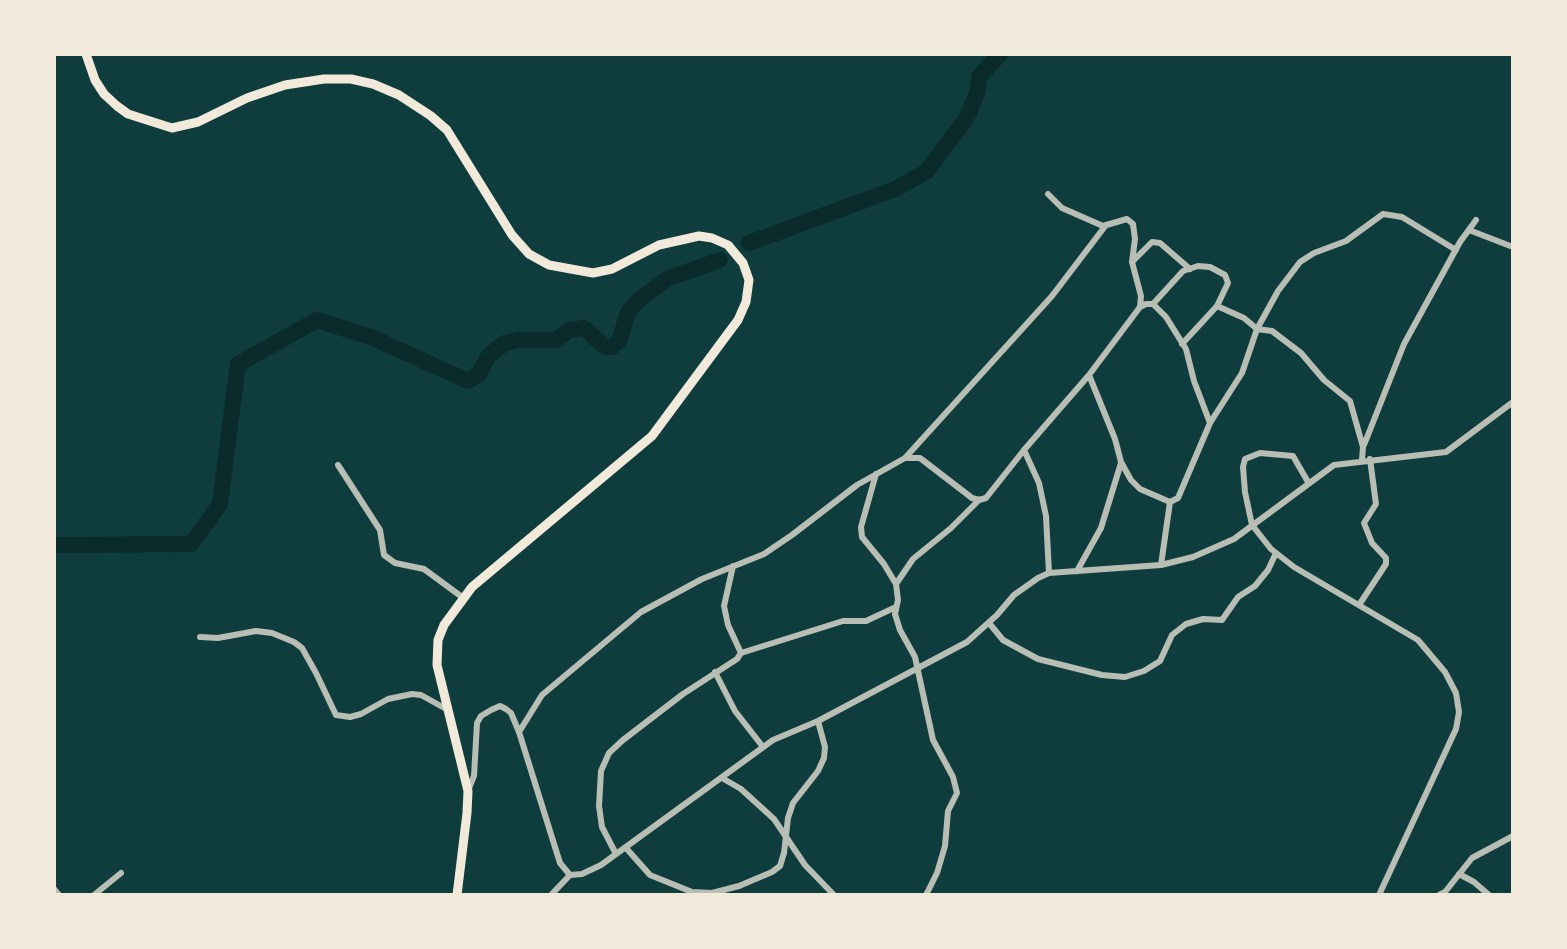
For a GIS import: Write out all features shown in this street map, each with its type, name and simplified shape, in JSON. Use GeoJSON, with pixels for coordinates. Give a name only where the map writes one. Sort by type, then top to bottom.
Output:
{"type":"FeatureCollection","features":[{"type":"Feature","properties":{"kind":"highway"},"geometry":{"type":"LineString","coordinates":[[86,54],[95,80],[117,106],[128,114],[172,128],[198,122],[247,98],[285,85],[324,79],[351,79],[399,95],[447,130],[512,235],[529,254],[549,265],[593,273],[612,269],[659,245],[699,236],[728,245],[743,263],[749,280],[746,302],[738,320],[652,436],[462,597],[444,625],[438,640],[437,665],[468,791],[457,895]]}},
{"type":"Feature","properties":{"kind":"street"},"geometry":{"type":"LineString","coordinates":[[1048,194],[1062,208],[1106,225]]}},
{"type":"Feature","properties":{"kind":"street"},"geometry":{"type":"LineString","coordinates":[[1089,375],[1121,462],[1131,480],[1140,489],[1170,502],[1178,498],[1210,423],[1242,373],[1257,329],[1278,291],[1300,262],[1346,241],[1383,214],[1402,217],[1456,250]]}},
{"type":"Feature","properties":{"kind":"street"},"geometry":{"type":"LineString","coordinates":[[519,732],[542,695],[641,612],[773,548],[857,485],[905,458],[1052,296],[1106,225],[1127,219],[1133,224],[1132,262],[1141,296],[1140,307]]}},
{"type":"Feature","properties":{"kind":"street"},"geometry":{"type":"LineString","coordinates":[[1363,447],[1404,344],[1476,220]]}},
{"type":"Feature","properties":{"kind":"street"},"geometry":{"type":"LineString","coordinates":[[1469,230],[1513,247]]}},
{"type":"Feature","properties":{"kind":"street"},"geometry":{"type":"LineString","coordinates":[[1132,262],[1152,242],[1160,243],[1190,269]]}},
{"type":"Feature","properties":{"kind":"street"},"geometry":{"type":"LineString","coordinates":[[1153,304],[1183,271],[1210,267],[1225,275],[1228,283],[1217,306],[1182,344]]}},
{"type":"Feature","properties":{"kind":"street"},"geometry":{"type":"LineString","coordinates":[[896,584],[913,559],[979,500],[986,498],[1089,375],[1140,307],[1153,304],[1166,317],[1182,344],[1210,423]]}},
{"type":"Feature","properties":{"kind":"street"},"geometry":{"type":"LineString","coordinates":[[1217,306],[1244,318],[1257,329],[1272,331],[1301,353],[1324,380],[1350,401],[1376,504],[1364,523],[1372,543],[1386,558],[1386,564],[1359,605]]}},
{"type":"Feature","properties":{"kind":"street"},"geometry":{"type":"LineString","coordinates":[[551,895],[570,875],[582,874],[626,848],[763,747],[918,670],[967,642],[1014,595],[1049,573],[1161,565],[1218,548],[1334,465],[1446,452],[1513,402]]}},
{"type":"Feature","properties":{"kind":"street"},"geometry":{"type":"LineString","coordinates":[[1024,450],[1046,516],[1049,573]]}},
{"type":"Feature","properties":{"kind":"street"},"geometry":{"type":"LineString","coordinates":[[1308,482],[1293,456],[1260,453],[1245,459],[1245,492],[1252,525],[1276,553],[1294,567],[1418,640],[1445,672],[1456,693],[1459,712],[1456,729],[1379,895]]}},
{"type":"Feature","properties":{"kind":"street"},"geometry":{"type":"LineString","coordinates":[[905,458],[920,458],[972,498],[979,500]]}},
{"type":"Feature","properties":{"kind":"street"},"geometry":{"type":"LineString","coordinates":[[1077,571],[1101,528],[1121,462]]}},
{"type":"Feature","properties":{"kind":"street"},"geometry":{"type":"LineString","coordinates":[[338,465],[376,521],[384,555],[395,563],[424,569],[462,597]]}},
{"type":"Feature","properties":{"kind":"street"},"geometry":{"type":"LineString","coordinates":[[876,474],[863,517],[862,537],[896,584],[895,614],[915,657],[933,740],[953,777],[957,793],[948,811],[945,846],[937,873],[926,895]]}},
{"type":"Feature","properties":{"kind":"street"},"geometry":{"type":"LineString","coordinates":[[1161,565],[1170,502]]}},
{"type":"Feature","properties":{"kind":"street"},"geometry":{"type":"LineString","coordinates":[[989,623],[1003,640],[1038,659],[1102,675],[1125,677],[1144,671],[1160,661],[1172,635],[1186,624],[1203,619],[1222,620],[1238,597],[1255,586],[1268,570],[1276,553]]}},
{"type":"Feature","properties":{"kind":"street"},"geometry":{"type":"LineString","coordinates":[[733,565],[724,606],[728,625],[741,653]]}},
{"type":"Feature","properties":{"kind":"street"},"geometry":{"type":"LineString","coordinates":[[616,854],[602,827],[599,806],[601,771],[609,753],[623,740],[737,659],[741,653],[843,621],[866,621],[896,607]]}},
{"type":"Feature","properties":{"kind":"street"},"geometry":{"type":"LineString","coordinates":[[200,637],[218,638],[256,631],[272,633],[294,642],[302,648],[336,715],[350,717],[361,714],[388,699],[412,694],[421,695],[448,710]]}},
{"type":"Feature","properties":{"kind":"street"},"geometry":{"type":"LineString","coordinates":[[715,672],[735,711],[763,747]]}},
{"type":"Feature","properties":{"kind":"street"},"geometry":{"type":"LineString","coordinates":[[468,791],[474,776],[476,732],[481,716],[500,706],[511,713],[519,732],[555,849],[560,863],[570,875]]}},
{"type":"Feature","properties":{"kind":"street"},"geometry":{"type":"LineString","coordinates":[[626,848],[650,875],[692,892],[712,893],[772,872],[780,866],[793,803],[818,771],[824,758],[825,747],[818,721]]}},
{"type":"Feature","properties":{"kind":"street"},"geometry":{"type":"LineString","coordinates":[[722,778],[741,789],[774,819],[805,865],[834,895]]}},
{"type":"Feature","properties":{"kind":"street"},"geometry":{"type":"LineString","coordinates":[[1439,895],[1445,892],[1472,858],[1513,836]]}},
{"type":"Feature","properties":{"kind":"street"},"geometry":{"type":"LineString","coordinates":[[94,895],[121,873]]}},
{"type":"Feature","properties":{"kind":"street"},"geometry":{"type":"LineString","coordinates":[[1459,874],[1489,895]]}},
{"type":"Feature","properties":{"kind":"street"},"geometry":{"type":"LineString","coordinates":[[54,889],[59,895]]}},
{"type":"Feature","properties":{"kind":"waterway"},"geometry":{"type":"LineString","coordinates":[[749,243],[895,189],[926,172],[966,119],[978,91],[979,77],[1000,54]]}},
{"type":"Feature","properties":{"kind":"waterway"},"geometry":{"type":"LineString","coordinates":[[54,545],[191,544],[220,504],[238,364],[317,320],[371,337],[468,381],[479,374],[489,355],[505,343],[556,340],[569,330],[584,328],[605,347],[612,347],[619,341],[628,312],[638,301],[667,279],[720,260]]}}]}
